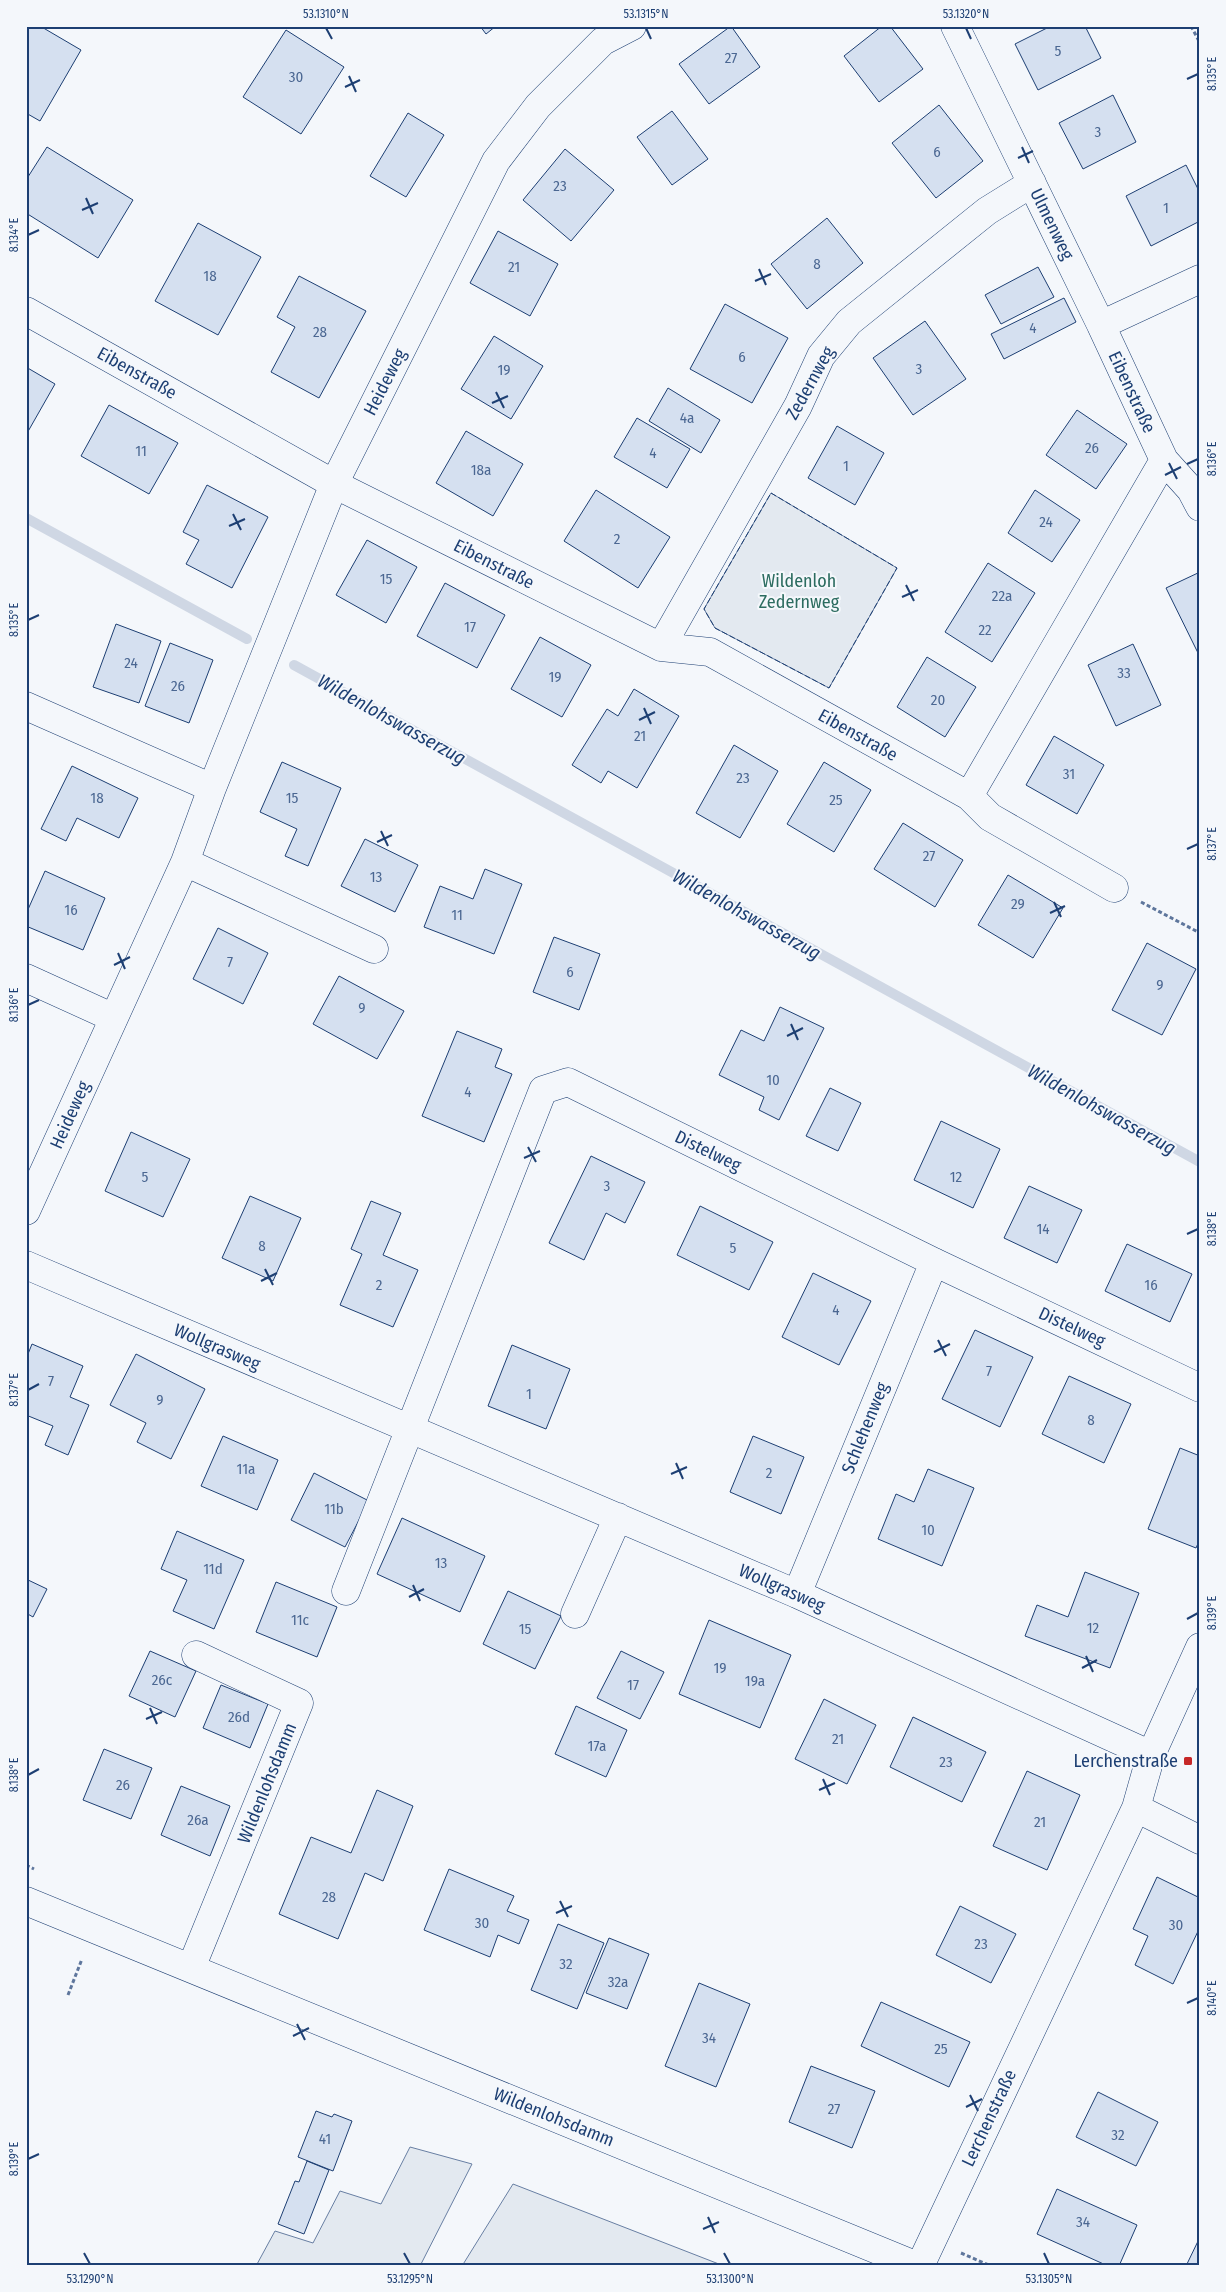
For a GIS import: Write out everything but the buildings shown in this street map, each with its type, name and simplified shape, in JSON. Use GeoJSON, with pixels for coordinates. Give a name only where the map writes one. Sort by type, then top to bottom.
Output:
{"type":"FeatureCollection","features":[{"type":"Feature","properties":{"kind":"street","name":"Heideweg"},"geometry":{"type":"LineString","coordinates":[[26,1211],[185,862],[212,788],[334,484],[496,161],[538,106],[602,41],[632,26]]}},
{"type":"Feature","properties":{"kind":"street","name":"Ulmenweg"},"geometry":{"type":"LineString","coordinates":[[955,26],[1101,325]]}},
{"type":"Feature","properties":{"kind":"street","name":"Zedernweg"},"geometry":{"type":"LineString","coordinates":[[661,647],[798,406],[821,356],[849,322],[986,211],[1032,183]]}},
{"type":"Feature","properties":{"kind":"street"},"geometry":{"type":"LineString","coordinates":[[1101,325],[1200,279]]}},
{"type":"Feature","properties":{"kind":"street","name":"Eibenstraße"},"geometry":{"type":"LineString","coordinates":[[26,311],[334,484],[661,647],[710,652],[969,796],[990,817],[1114,888]]}},
{"type":"Feature","properties":{"kind":"street","name":"Eibenstraße"},"geometry":{"type":"LineString","coordinates":[[1101,325],[1164,460],[1191,490],[1200,507]]}},
{"type":"Feature","properties":{"kind":"street"},"geometry":{"type":"LineString","coordinates":[[969,796],[1164,460]]}},
{"type":"Feature","properties":{"kind":"street"},"geometry":{"type":"LineString","coordinates":[[26,706],[212,788]]}},
{"type":"Feature","properties":{"kind":"street"},"geometry":{"type":"LineString","coordinates":[[185,862],[374,949]]}},
{"type":"Feature","properties":{"kind":"street"},"geometry":{"type":"LineString","coordinates":[[26,978],[114,1018]]}},
{"type":"Feature","properties":{"kind":"street","name":"Distelweg"},"geometry":{"type":"LineString","coordinates":[[409,1428],[543,1090],[568,1082],[934,1262],[1200,1388]]}},
{"type":"Feature","properties":{"kind":"street","name":"Schlehenweg"},"geometry":{"type":"LineString","coordinates":[[797,1594],[934,1262]]}},
{"type":"Feature","properties":{"kind":"street","name":"Wollgrasweg"},"geometry":{"type":"LineString","coordinates":[[26,1265],[797,1594],[1152,1755]]}},
{"type":"Feature","properties":{"kind":"street"},"geometry":{"type":"LineString","coordinates":[[346,1591],[409,1428]]}},
{"type":"Feature","properties":{"kind":"street"},"geometry":{"type":"LineString","coordinates":[[574,1614],[618,1517]]}},
{"type":"Feature","properties":{"kind":"street","name":"Lerchenstraße"},"geometry":{"type":"LineString","coordinates":[[918,2266],[1136,1808],[1152,1755],[1191,1689],[1200,1646]]}},
{"type":"Feature","properties":{"kind":"street","name":"Wildenlohsdamm"},"geometry":{"type":"LineString","coordinates":[[191,1968],[299,1703],[196,1655]]}},
{"type":"Feature","properties":{"kind":"street"},"geometry":{"type":"LineString","coordinates":[[1136,1808],[1200,1840]]}},
{"type":"Feature","properties":{"kind":"street","name":"Wildenlohsdamm"},"geometry":{"type":"LineString","coordinates":[[26,1901],[918,2266]]}},
{"type":"Feature","properties":{"kind":"path"},"geometry":{"type":"LineString","coordinates":[[1191,26],[1200,43]]}},
{"type":"Feature","properties":{"kind":"path"},"geometry":{"type":"LineString","coordinates":[[1114,888],[1200,933]]}},
{"type":"Feature","properties":{"kind":"path"},"geometry":{"type":"LineString","coordinates":[[68,1995],[94,1928]]}},
{"type":"Feature","properties":{"kind":"green space","name":"Wildenloh Zedernweg"},"geometry":{"type":"Polygon","coordinates":[[[771,493],[897,568],[829,688],[715,628],[704,609],[771,493]]]}},
{"type":"Feature","properties":{"kind":"green space"},"geometry":{"type":"Polygon","coordinates":[[[410,2147],[472,2164],[420,2266],[256,2266],[275,2231],[313,2243],[340,2191],[381,2204],[410,2147]]]}},
{"type":"Feature","properties":{"kind":"green space"},"geometry":{"type":"Polygon","coordinates":[[[513,2184],[724,2266],[462,2266],[513,2184]]]}},
{"type":"Feature","properties":{"kind":"waterway","name":"Wildenlohswasserzug"},"geometry":{"type":"LineString","coordinates":[[26,518],[247,639]]}},
{"type":"Feature","properties":{"kind":"waterway","name":"Wildenlohswasserzug"},"geometry":{"type":"LineString","coordinates":[[294,665],[1200,1162]]}},
{"type":"Feature","properties":{"kind":"fence"},"geometry":{"type":"LineString","coordinates":[[771,493],[897,568],[829,688],[715,628],[704,609],[771,493]]}},
{"type":"Feature","properties":{"kind":"place","name":"Lerchenstraße"},"geometry":{"type":"Point","coordinates":[1188,1761]}}]}
